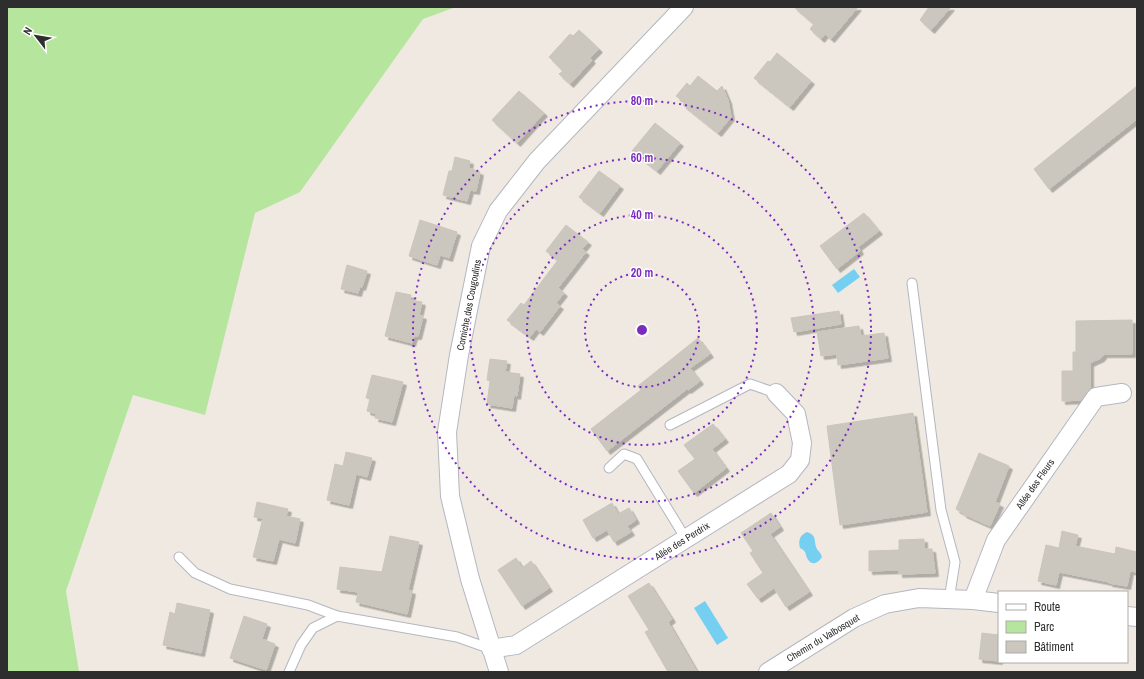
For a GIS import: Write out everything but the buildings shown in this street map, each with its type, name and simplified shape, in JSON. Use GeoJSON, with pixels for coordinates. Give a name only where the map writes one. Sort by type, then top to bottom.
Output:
{"type":"FeatureCollection","features":[{"type":"Feature","properties":{"kind":"street","name":"Corniche des Cougoulins"},"geometry":{"type":"LineString","coordinates":[[499,672],[470,579],[450,496],[447,432],[458,355],[481,246],[498,211],[537,161],[684,7]]}},
{"type":"Feature","properties":{"kind":"street","name":"Allée des Perdrix"},"geometry":{"type":"LineString","coordinates":[[491,649],[516,645],[789,474],[800,460],[802,443],[796,414],[776,393]]}},
{"type":"Feature","properties":{"kind":"street","name":"Allée des Fleurs"},"geometry":{"type":"LineString","coordinates":[[973,600],[996,540],[1096,397],[1122,393]]}},
{"type":"Feature","properties":{"kind":"street","name":"Chemin du Valbosquet"},"geometry":{"type":"LineString","coordinates":[[768,672],[854,618],[885,604],[918,598],[973,600],[998,603]]}},
{"type":"Feature","properties":{"kind":"lane"},"geometry":{"type":"LineString","coordinates":[[912,283],[941,510],[955,562],[949,600]]}},
{"type":"Feature","properties":{"kind":"lane"},"geometry":{"type":"LineString","coordinates":[[670,425],[750,384],[776,393]]}},
{"type":"Feature","properties":{"kind":"lane"},"geometry":{"type":"LineString","coordinates":[[609,468],[624,454],[637,459],[686,539]]}},
{"type":"Feature","properties":{"kind":"lane"},"geometry":{"type":"LineString","coordinates":[[179,557],[195,573],[230,588],[308,605],[337,616],[457,637],[491,649]]}},
{"type":"Feature","properties":{"kind":"lane"},"geometry":{"type":"LineString","coordinates":[[289,672],[301,645],[312,628],[337,616]]}},
{"type":"Feature","properties":{"kind":"green space"},"geometry":{"type":"Polygon","coordinates":[[[7,7],[456,7],[423,19],[300,192],[255,213],[205,415],[133,395],[66,591],[79,672],[7,672],[7,7]]]}},
{"type":"Feature","properties":{"kind":"water"},"geometry":{"type":"Polygon","coordinates":[[[854,269],[860,277],[838,293],[832,285],[854,269]]]}},
{"type":"Feature","properties":{"kind":"water"},"geometry":{"type":"Polygon","coordinates":[[[807,532],[813,535],[817,549],[822,557],[817,563],[810,562],[805,551],[800,548],[800,538],[807,532]]]}},
{"type":"Feature","properties":{"kind":"water"},"geometry":{"type":"Polygon","coordinates":[[[705,601],[728,638],[717,645],[694,608],[705,601]]]}}]}
